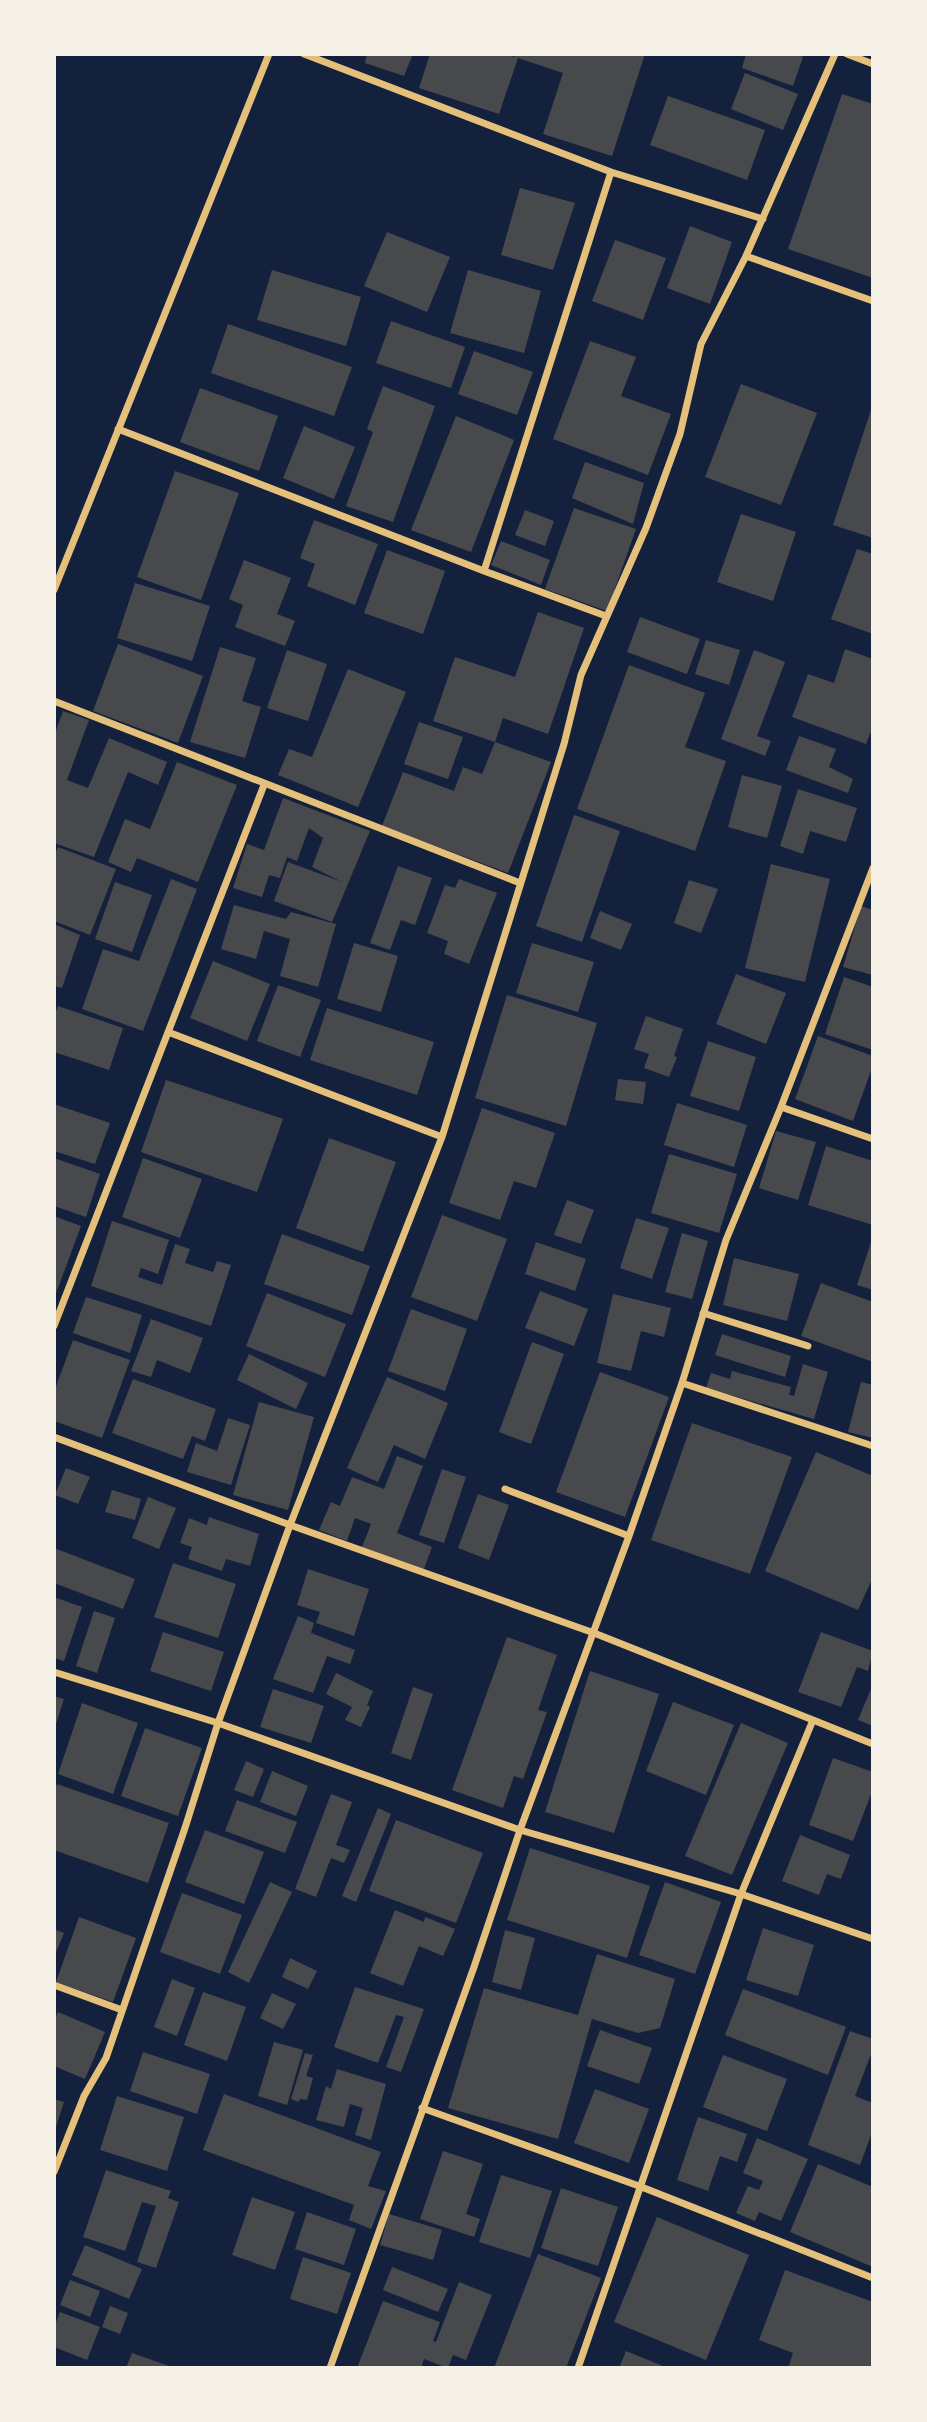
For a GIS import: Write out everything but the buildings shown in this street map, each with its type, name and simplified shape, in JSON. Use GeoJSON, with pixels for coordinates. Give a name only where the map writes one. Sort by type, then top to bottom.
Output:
{"type":"FeatureCollection","features":[{"type":"Feature","properties":{"kind":"street"},"geometry":{"type":"LineString","coordinates":[[54,590],[269,54]]}},
{"type":"Feature","properties":{"kind":"street"},"geometry":{"type":"LineString","coordinates":[[304,54],[611,172],[763,219]]}},
{"type":"Feature","properties":{"kind":"street"},"geometry":{"type":"LineString","coordinates":[[54,2172],[84,2096],[106,2058],[186,1828],[218,1723],[290,1525],[442,1137],[564,744],[581,675],[646,528],[680,434],[701,344],[746,256],[835,54]]}},
{"type":"Feature","properties":{"kind":"street"},"geometry":{"type":"LineString","coordinates":[[847,54],[873,64]]}},
{"type":"Feature","properties":{"kind":"street"},"geometry":{"type":"LineString","coordinates":[[484,571],[611,172]]}},
{"type":"Feature","properties":{"kind":"street"},"geometry":{"type":"LineString","coordinates":[[746,256],[873,301]]}},
{"type":"Feature","properties":{"kind":"street"},"geometry":{"type":"LineString","coordinates":[[118,429],[606,616]]}},
{"type":"Feature","properties":{"kind":"street"},"geometry":{"type":"LineString","coordinates":[[54,701],[520,883]]}},
{"type":"Feature","properties":{"kind":"street"},"geometry":{"type":"LineString","coordinates":[[54,1326],[264,785]]}},
{"type":"Feature","properties":{"kind":"street"},"geometry":{"type":"LineString","coordinates":[[330,2368],[474,1967],[520,1830],[629,1535],[682,1383],[726,1240],[871,883],[873,869]]}},
{"type":"Feature","properties":{"kind":"street"},"geometry":{"type":"LineString","coordinates":[[168,1032],[442,1137]]}},
{"type":"Feature","properties":{"kind":"street"},"geometry":{"type":"LineString","coordinates":[[781,1107],[873,1139]]}},
{"type":"Feature","properties":{"kind":"street"},"geometry":{"type":"LineString","coordinates":[[703,1313],[808,1346]]}},
{"type":"Feature","properties":{"kind":"street"},"geometry":{"type":"LineString","coordinates":[[682,1383],[873,1446]]}},
{"type":"Feature","properties":{"kind":"street"},"geometry":{"type":"LineString","coordinates":[[54,1437],[290,1525],[594,1633],[873,1744]]}},
{"type":"Feature","properties":{"kind":"street"},"geometry":{"type":"LineString","coordinates":[[505,1489],[629,1535]]}},
{"type":"Feature","properties":{"kind":"street"},"geometry":{"type":"LineString","coordinates":[[54,1672],[218,1723],[520,1830],[741,1894],[873,1939]]}},
{"type":"Feature","properties":{"kind":"street"},"geometry":{"type":"LineString","coordinates":[[578,2368],[741,1894],[813,1720]]}},
{"type":"Feature","properties":{"kind":"street"},"geometry":{"type":"LineString","coordinates":[[54,1984],[122,2010]]}},
{"type":"Feature","properties":{"kind":"street"},"geometry":{"type":"LineString","coordinates":[[422,2108],[639,2186],[873,2278]]}}]}
